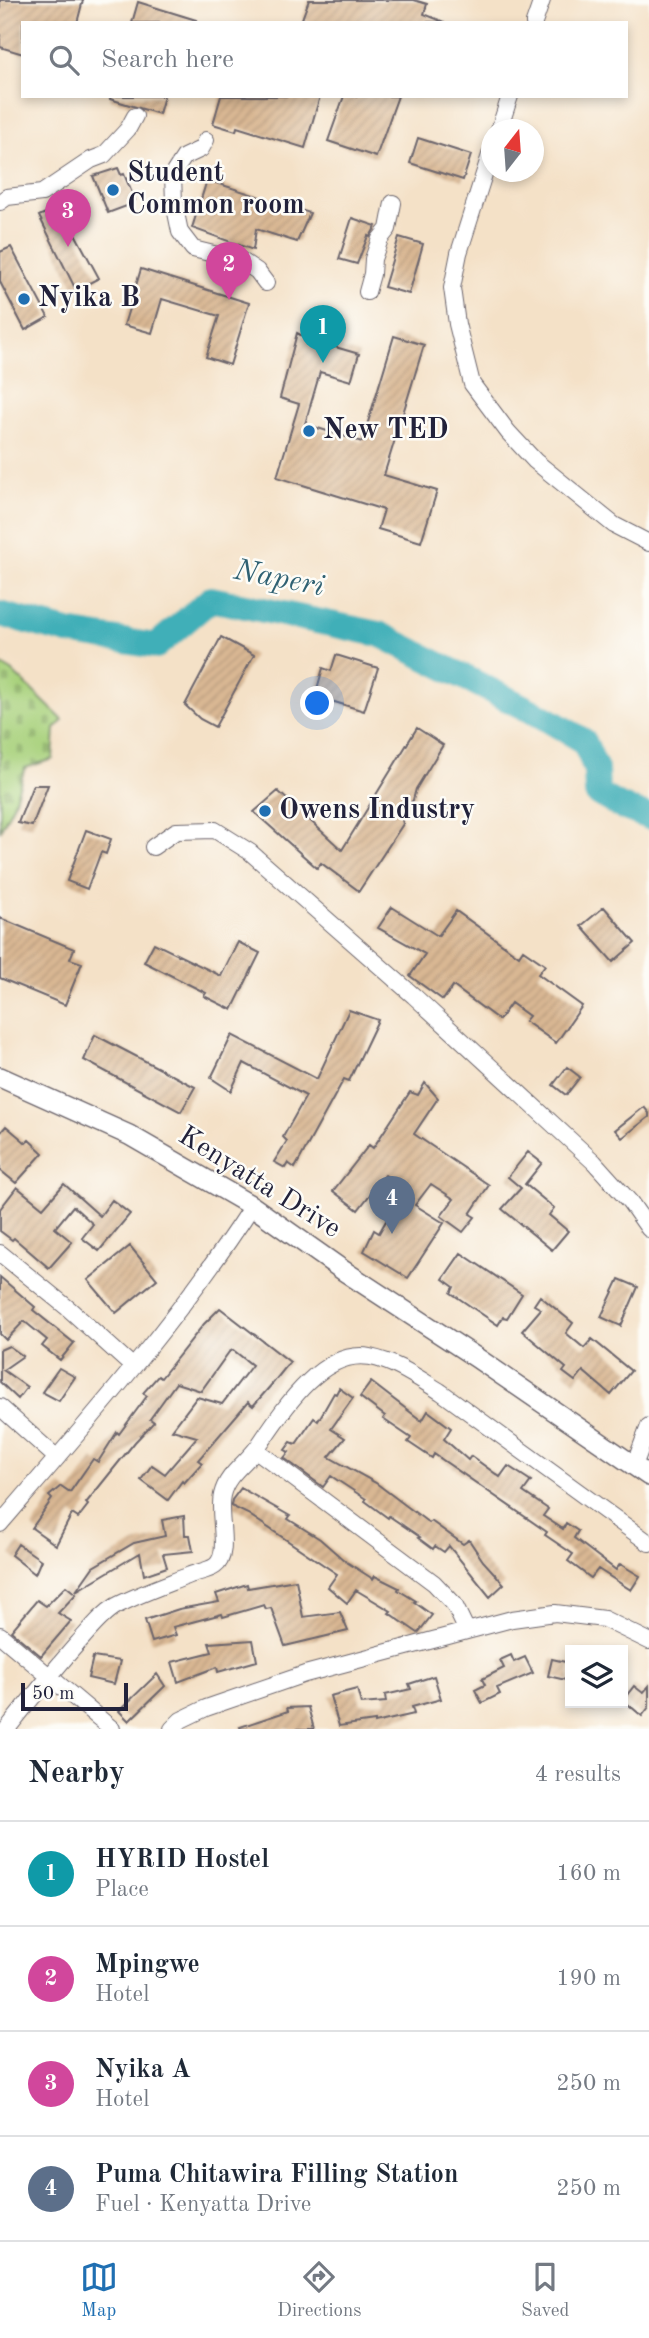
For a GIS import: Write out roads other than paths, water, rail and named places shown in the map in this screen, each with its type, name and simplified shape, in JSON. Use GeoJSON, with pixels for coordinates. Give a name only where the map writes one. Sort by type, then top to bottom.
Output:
{"type":"FeatureCollection","features":[{"type":"Feature","properties":{"kind":"main road","name":"Kenyatta Drive"},"geometry":{"type":"LineString","coordinates":[[0,1077],[129,1135],[252,1206],[642,1471]]}},
{"type":"Feature","properties":{"kind":"street"},"geometry":{"type":"LineString","coordinates":[[535,21],[542,0]]}},
{"type":"Feature","properties":{"kind":"street"},"geometry":{"type":"LineString","coordinates":[[503,119],[509,98]]}},
{"type":"Feature","properties":{"kind":"street"},"geometry":{"type":"LineString","coordinates":[[0,202],[7,197],[42,193],[91,160],[104,155],[128,129],[135,116]]}},
{"type":"Feature","properties":{"kind":"street"},"geometry":{"type":"LineString","coordinates":[[206,140],[201,149],[184,157],[173,174],[174,203],[180,232],[193,249],[242,261],[257,271],[266,283]]}},
{"type":"Feature","properties":{"kind":"street"},"geometry":{"type":"LineString","coordinates":[[482,182],[459,253],[452,288],[457,324],[472,384],[508,432],[535,461],[614,525],[649,543]]}},
{"type":"Feature","properties":{"kind":"street"},"geometry":{"type":"LineString","coordinates":[[367,292],[373,259],[380,239],[388,229],[393,203]]}},
{"type":"Feature","properties":{"kind":"street"},"geometry":{"type":"LineString","coordinates":[[153,847],[176,831],[215,830],[250,852],[414,996],[594,1162],[630,1202],[649,1229]]}},
{"type":"Feature","properties":{"kind":"street"},"geometry":{"type":"LineString","coordinates":[[0,1524],[57,1458],[217,1260],[252,1206]]}},
{"type":"Feature","properties":{"kind":"street"},"geometry":{"type":"LineString","coordinates":[[0,1253],[69,1309],[132,1366]]}},
{"type":"Feature","properties":{"kind":"street"},"geometry":{"type":"LineString","coordinates":[[7,1729],[49,1676],[109,1611],[164,1585],[215,1566],[224,1550],[220,1519],[221,1497],[226,1481],[256,1450],[276,1420],[316,1374],[335,1362],[368,1356],[405,1369],[649,1543]]}},
{"type":"Feature","properties":{"kind":"street"},"geometry":{"type":"LineString","coordinates":[[0,1407],[57,1458]]}},
{"type":"Feature","properties":{"kind":"street"},"geometry":{"type":"LineString","coordinates":[[642,1471],[649,1426]]}},
{"type":"Feature","properties":{"kind":"street"},"geometry":{"type":"LineString","coordinates":[[256,1450],[434,1583],[454,1604],[467,1631]]}},
{"type":"Feature","properties":{"kind":"street"},"geometry":{"type":"LineString","coordinates":[[172,1729],[181,1720],[206,1708],[293,1678],[512,1619],[555,1614],[604,1619],[649,1641]]}},
{"type":"Feature","properties":{"kind":"street"},"geometry":{"type":"LineString","coordinates":[[0,1634],[112,1729]]}},
{"type":"Feature","properties":{"kind":"waterway","name":"Naperi"},"geometry":{"type":"LineString","coordinates":[[0,614],[68,632],[156,646],[211,599],[379,634],[545,718],[584,741],[596,769],[597,793],[622,807],[649,817]]}},
{"type":"Feature","properties":{"kind":"place","name":"Student Common room"},"geometry":{"type":"Point","coordinates":[113,190]}},
{"type":"Feature","properties":{"kind":"place","name":"Nyika A"},"geometry":{"type":"Point","coordinates":[68,247]}},
{"type":"Feature","properties":{"kind":"place","name":"Nyika B"},"geometry":{"type":"Point","coordinates":[24,299]}},
{"type":"Feature","properties":{"kind":"place","name":"Mpingwe"},"geometry":{"type":"Point","coordinates":[229,300]}},
{"type":"Feature","properties":{"kind":"place","name":"HYRID Hostel"},"geometry":{"type":"Point","coordinates":[323,363]}},
{"type":"Feature","properties":{"kind":"place","name":"New TED"},"geometry":{"type":"Point","coordinates":[309,431]}},
{"type":"Feature","properties":{"kind":"place","name":"Owens Industry"},"geometry":{"type":"Point","coordinates":[265,811]}},
{"type":"Feature","properties":{"kind":"place","name":"Puma Chitawira Filling Station"},"geometry":{"type":"Point","coordinates":[392,1234]}}]}
